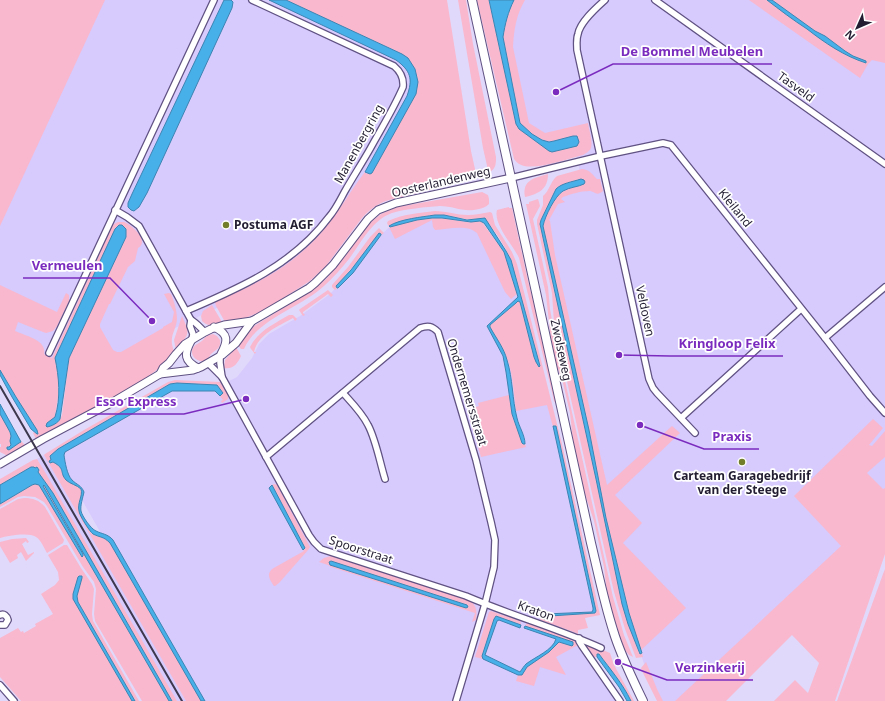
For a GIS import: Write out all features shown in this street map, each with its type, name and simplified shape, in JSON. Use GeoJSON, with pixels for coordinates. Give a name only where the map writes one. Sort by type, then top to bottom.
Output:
{"type":"FeatureCollection","features":[{"type":"Feature","properties":{"kind":"main road","name":"Zwolseweg"},"geometry":{"type":"LineString","coordinates":[[472,0],[586,522],[606,605],[613,632],[643,701]]}},
{"type":"Feature","properties":{"kind":"street"},"geometry":{"type":"LineString","coordinates":[[48,353],[214,0]]}},
{"type":"Feature","properties":{"kind":"street","name":"Manenbergring"},"geometry":{"type":"LineString","coordinates":[[186,311],[242,286],[264,274],[289,257],[312,238],[331,216],[339,203],[403,87],[404,82],[402,76],[398,69],[394,66],[252,0]]}},
{"type":"Feature","properties":{"kind":"street"},"geometry":{"type":"LineString","coordinates":[[601,156],[577,50],[577,40],[578,33],[584,22],[605,0]]}},
{"type":"Feature","properties":{"kind":"street","name":"Tasveld"},"geometry":{"type":"LineString","coordinates":[[655,0],[885,164]]}},
{"type":"Feature","properties":{"kind":"street","name":"Kleiland"},"geometry":{"type":"LineString","coordinates":[[511,178],[601,156],[663,143],[671,145],[885,413]]}},
{"type":"Feature","properties":{"kind":"street","name":"Veldoven"},"geometry":{"type":"LineString","coordinates":[[601,156],[649,379],[653,388],[695,433]]}},
{"type":"Feature","properties":{"kind":"street","name":"Oosterlandenweg"},"geometry":{"type":"LineString","coordinates":[[160,374],[185,344],[205,332],[227,324],[252,321],[303,291],[315,282],[333,265],[362,224],[378,210],[396,202],[511,178]]}},
{"type":"Feature","properties":{"kind":"street"},"geometry":{"type":"LineString","coordinates":[[115,210],[137,224],[142,230],[191,320],[205,332]]}},
{"type":"Feature","properties":{"kind":"street"},"geometry":{"type":"LineString","coordinates":[[825,338],[885,287]]}},
{"type":"Feature","properties":{"kind":"street"},"geometry":{"type":"LineString","coordinates":[[681,418],[801,309]]}},
{"type":"Feature","properties":{"kind":"street"},"geometry":{"type":"LineString","coordinates":[[191,320],[190,326],[193,334],[192,340],[186,352],[189,362],[198,368]]}},
{"type":"Feature","properties":{"kind":"street","name":"Oosterlandenweg"},"geometry":{"type":"LineString","coordinates":[[0,464],[111,403],[160,374],[198,368],[208,363],[227,352],[235,344],[252,321]]}},
{"type":"Feature","properties":{"kind":"street","name":"Ondernemersstraat"},"geometry":{"type":"LineString","coordinates":[[266,457],[420,328],[429,326],[435,329],[438,332],[476,460],[492,522],[495,540],[494,567],[485,604]]}},
{"type":"Feature","properties":{"kind":"street"},"geometry":{"type":"LineString","coordinates":[[214,328],[220,330],[224,334],[226,340],[226,346],[220,356]]}},
{"type":"Feature","properties":{"kind":"street","name":"Spoorstraat"},"geometry":{"type":"LineString","coordinates":[[220,356],[222,377]]}},
{"type":"Feature","properties":{"kind":"street","name":"Spoorstraat"},"geometry":{"type":"LineString","coordinates":[[208,363],[222,377],[309,535],[321,549],[466,596],[485,604]]}},
{"type":"Feature","properties":{"kind":"street"},"geometry":{"type":"LineString","coordinates":[[343,393],[357,408],[370,429],[385,479]]}},
{"type":"Feature","properties":{"kind":"street"},"geometry":{"type":"LineString","coordinates":[[456,701],[485,604]]}},
{"type":"Feature","properties":{"kind":"street","name":"Kraton"},"geometry":{"type":"LineString","coordinates":[[485,604],[601,648]]}},
{"type":"Feature","properties":{"kind":"street"},"geometry":{"type":"LineString","coordinates":[[0,615],[6,616],[8,620],[5,625],[0,625]]}},
{"type":"Feature","properties":{"kind":"street"},"geometry":{"type":"LineString","coordinates":[[578,638],[620,701]]}},
{"type":"Feature","properties":{"kind":"street"},"geometry":{"type":"LineString","coordinates":[[0,685],[14,701]]}},
{"type":"Feature","properties":{"kind":"shaded area"},"geometry":{"type":"Polygon","coordinates":[[[0,0],[105,0],[0,226],[0,0]]]}},
{"type":"Feature","properties":{"kind":"shaded area"},"geometry":{"type":"Polygon","coordinates":[[[103,0],[279,0],[402,59],[415,85],[353,201],[314,250],[228,303],[171,330],[160,365],[0,363],[0,218],[103,0]]]}},
{"type":"Feature","properties":{"kind":"shaded area"},"geometry":{"type":"Polygon","coordinates":[[[286,0],[447,0],[471,151],[477,178],[388,200],[376,206],[362,218],[326,266],[310,281],[263,311],[240,320],[225,322],[215,302],[249,287],[276,271],[299,254],[320,234],[336,214],[365,172],[367,174],[418,82],[415,69],[396,51],[286,0]]]}},
{"type":"Feature","properties":{"kind":"shaded area"},"geometry":{"type":"Polygon","coordinates":[[[458,0],[466,0],[473,44],[496,157],[495,166],[490,172],[488,170],[483,148],[458,0]]]}},
{"type":"Feature","properties":{"kind":"shaded area"},"geometry":{"type":"Polygon","coordinates":[[[477,0],[489,0],[516,124],[519,129],[549,151],[573,136],[554,141],[545,141],[532,134],[520,123],[503,37],[507,18],[514,0],[525,0],[519,11],[513,47],[529,123],[545,133],[588,123],[592,142],[591,148],[588,152],[583,155],[554,163],[531,167],[523,166],[517,163],[514,159],[477,0]]]}},
{"type":"Feature","properties":{"kind":"shaded area"},"geometry":{"type":"Polygon","coordinates":[[[494,0],[759,0],[885,56],[885,503],[876,517],[684,701],[661,701],[652,687],[628,617],[541,224],[558,190],[582,182],[574,142],[547,148],[518,125],[494,0]]]}},
{"type":"Feature","properties":{"kind":"shaded area"},"geometry":{"type":"Polygon","coordinates":[[[749,0],[767,0],[837,50],[865,63],[815,31],[772,0],[885,0],[885,63],[872,60],[860,78],[749,0]]]}},
{"type":"Feature","properties":{"kind":"shaded area"},"geometry":{"type":"Polygon","coordinates":[[[582,169],[589,171],[597,179],[600,179],[603,191],[599,194],[589,191],[563,197],[561,199],[565,202],[558,204],[549,220],[555,255],[607,485],[672,426],[680,433],[615,495],[642,523],[623,543],[686,608],[641,650],[629,613],[606,518],[589,430],[544,234],[544,222],[553,202],[560,194],[569,189],[556,189],[540,224],[625,613],[639,653],[642,653],[643,657],[636,658],[625,629],[614,592],[554,323],[552,293],[537,224],[537,220],[543,205],[543,196],[555,178],[557,176],[582,169]]]}},
{"type":"Feature","properties":{"kind":"shaded area"},"geometry":{"type":"Polygon","coordinates":[[[548,174],[548,179],[542,190],[525,197],[525,187],[527,183],[548,174]]]}},
{"type":"Feature","properties":{"kind":"shaded area"},"geometry":{"type":"Polygon","coordinates":[[[482,192],[488,195],[489,204],[479,209],[463,210],[445,206],[434,206],[403,210],[385,216],[373,226],[346,263],[324,286],[314,294],[269,322],[250,339],[244,349],[241,349],[238,345],[254,326],[311,291],[326,279],[343,259],[366,227],[381,214],[397,207],[482,192]]]}},
{"type":"Feature","properties":{"kind":"shaded area"},"geometry":{"type":"Polygon","coordinates":[[[538,199],[540,206],[533,219],[548,287],[554,331],[613,597],[624,635],[633,657],[624,649],[607,594],[604,567],[594,521],[584,491],[573,440],[570,413],[562,379],[552,349],[546,295],[526,204],[538,199]]]}},
{"type":"Feature","properties":{"kind":"shaded area"},"geometry":{"type":"Polygon","coordinates":[[[509,207],[512,208],[557,405],[554,401],[519,258],[498,222],[497,210],[509,207]]]}},
{"type":"Feature","properties":{"kind":"shaded area"},"geometry":{"type":"Polygon","coordinates":[[[435,211],[468,215],[492,213],[495,225],[512,252],[517,264],[562,444],[600,615],[585,618],[588,628],[578,630],[578,634],[540,620],[541,617],[545,618],[550,616],[595,613],[596,611],[556,426],[553,427],[547,405],[516,411],[510,367],[502,348],[490,327],[490,325],[518,301],[520,302],[534,357],[540,366],[511,260],[499,238],[482,218],[466,219],[435,215],[416,218],[390,227],[429,218],[445,218],[469,222],[482,222],[504,252],[517,294],[511,299],[505,292],[477,233],[473,230],[457,228],[435,230],[432,220],[395,239],[387,223],[388,221],[405,215],[435,211]]]}},
{"type":"Feature","properties":{"kind":"shaded area"},"geometry":{"type":"Polygon","coordinates":[[[415,218],[469,221],[509,258],[564,464],[595,610],[564,623],[560,635],[575,642],[580,647],[616,701],[196,701],[56,454],[169,388],[215,388],[237,377],[252,358],[259,344],[269,334],[300,316],[330,294],[352,271],[383,233],[393,224],[415,218]]]}},
{"type":"Feature","properties":{"kind":"shaded area"},"geometry":{"type":"Polygon","coordinates":[[[124,222],[135,230],[141,237],[142,241],[138,248],[135,261],[128,267],[109,304],[100,327],[113,350],[121,352],[172,322],[174,312],[164,294],[169,293],[171,294],[177,316],[172,338],[172,346],[174,351],[155,372],[140,382],[36,439],[33,433],[34,432],[37,434],[34,426],[0,370],[0,285],[57,312],[66,293],[69,295],[69,301],[53,331],[46,333],[18,322],[15,331],[35,339],[42,345],[44,354],[52,358],[114,224],[124,222]],[[115,229],[55,358],[58,372],[58,397],[55,417],[47,423],[51,425],[59,421],[62,415],[69,358],[126,237],[115,229]]]}},
{"type":"Feature","properties":{"kind":"shaded area"},"geometry":{"type":"Polygon","coordinates":[[[379,228],[384,233],[381,234],[369,247],[336,286],[337,288],[335,290],[332,285],[348,267],[370,237],[379,228]]]}},
{"type":"Feature","properties":{"kind":"shaded area"},"geometry":{"type":"Polygon","coordinates":[[[328,290],[333,295],[331,297],[328,294],[303,312],[305,315],[303,316],[299,310],[328,290]]]}},
{"type":"Feature","properties":{"kind":"shaded area"},"geometry":{"type":"Polygon","coordinates":[[[212,305],[222,322],[209,325],[202,321],[201,316],[203,311],[212,305]]]}},
{"type":"Feature","properties":{"kind":"shaded area"},"geometry":{"type":"Polygon","coordinates":[[[289,315],[293,315],[297,319],[295,321],[293,318],[264,335],[256,346],[254,352],[256,352],[255,354],[250,347],[253,341],[267,328],[289,315]]]}},
{"type":"Feature","properties":{"kind":"shaded area"},"geometry":{"type":"Polygon","coordinates":[[[182,316],[187,334],[184,340],[176,348],[174,340],[182,316]]]}},
{"type":"Feature","properties":{"kind":"shaded area"},"geometry":{"type":"Polygon","coordinates":[[[213,334],[220,340],[219,347],[205,361],[199,361],[194,358],[192,351],[195,345],[208,335],[213,334]]]}},
{"type":"Feature","properties":{"kind":"shaded area"},"geometry":{"type":"Polygon","coordinates":[[[236,347],[241,356],[240,359],[233,367],[224,368],[225,360],[236,347]]]}},
{"type":"Feature","properties":{"kind":"shaded area"},"geometry":{"type":"Polygon","coordinates":[[[175,380],[220,382],[228,395],[228,399],[222,403],[221,401],[223,400],[220,396],[221,395],[217,385],[170,384],[58,449],[52,462],[61,468],[63,475],[67,480],[80,489],[82,494],[79,509],[85,525],[92,534],[105,538],[110,543],[201,701],[186,701],[44,455],[84,430],[168,382],[175,380]]]}},
{"type":"Feature","properties":{"kind":"shaded area"},"geometry":{"type":"Polygon","coordinates":[[[509,395],[513,419],[522,443],[525,444],[526,447],[481,457],[467,410],[479,406],[478,403],[509,395]]]}},
{"type":"Feature","properties":{"kind":"shaded area"},"geometry":{"type":"Polygon","coordinates":[[[0,414],[8,427],[11,437],[9,450],[21,442],[20,440],[25,445],[9,455],[0,452],[0,414]]]}},
{"type":"Feature","properties":{"kind":"shaded area"},"geometry":{"type":"Polygon","coordinates":[[[873,419],[883,428],[869,445],[872,446],[885,431],[885,457],[867,473],[883,489],[885,488],[885,554],[835,701],[774,701],[795,680],[808,693],[819,663],[792,635],[726,701],[675,701],[841,546],[794,496],[873,419]]]}},
{"type":"Feature","properties":{"kind":"shaded area"},"geometry":{"type":"Polygon","coordinates":[[[44,455],[186,701],[177,701],[37,459],[44,455]]]}},
{"type":"Feature","properties":{"kind":"shaded area"},"geometry":{"type":"Polygon","coordinates":[[[37,459],[177,701],[172,701],[53,493],[38,472],[37,467],[31,467],[0,485],[0,479],[37,459]]]}},
{"type":"Feature","properties":{"kind":"shaded area"},"geometry":{"type":"Polygon","coordinates":[[[34,484],[41,487],[82,556],[83,554],[43,486],[44,485],[169,701],[142,701],[95,621],[94,614],[96,589],[94,582],[83,567],[44,502],[35,497],[24,496],[18,497],[0,507],[0,504],[34,484]]]}},
{"type":"Feature","properties":{"kind":"shaded area"},"geometry":{"type":"Polygon","coordinates":[[[272,485],[277,485],[310,547],[275,586],[269,578],[270,571],[304,551],[303,550],[305,548],[272,485]]]}},
{"type":"Feature","properties":{"kind":"shaded area"},"geometry":{"type":"Polygon","coordinates":[[[24,498],[36,500],[45,507],[64,540],[63,543],[47,553],[36,537],[18,535],[0,538],[0,509],[18,499],[24,498]]]}},
{"type":"Feature","properties":{"kind":"shaded area"},"geometry":{"type":"Polygon","coordinates":[[[26,538],[29,542],[27,543],[26,541],[22,544],[28,555],[34,553],[26,561],[21,552],[17,555],[18,558],[10,563],[0,546],[0,542],[26,538]]]}},
{"type":"Feature","properties":{"kind":"shaded area"},"geometry":{"type":"Polygon","coordinates":[[[64,545],[67,545],[92,584],[94,589],[92,614],[93,621],[139,701],[135,701],[78,602],[77,596],[82,580],[75,602],[132,701],[21,701],[0,677],[0,638],[18,628],[24,633],[36,626],[35,624],[53,614],[41,594],[55,585],[59,580],[58,572],[48,555],[64,545]]]}},
{"type":"Feature","properties":{"kind":"shaded area"},"geometry":{"type":"Polygon","coordinates":[[[331,556],[471,601],[476,610],[476,620],[472,622],[475,613],[319,562],[324,558],[331,556]]]}},
{"type":"Feature","properties":{"kind":"shaded area"},"geometry":{"type":"Polygon","coordinates":[[[885,569],[885,701],[837,701],[883,574],[885,569]]]}},
{"type":"Feature","properties":{"kind":"shaded area"},"geometry":{"type":"Polygon","coordinates":[[[491,611],[520,621],[521,625],[497,616],[483,651],[483,659],[475,657],[489,612],[491,611]]]}},
{"type":"Feature","properties":{"kind":"shaded area"},"geometry":{"type":"Polygon","coordinates":[[[527,623],[569,637],[578,645],[556,657],[566,675],[540,667],[534,686],[516,681],[518,675],[522,675],[526,667],[549,652],[559,642],[572,646],[573,643],[525,626],[527,623]]]}},
{"type":"Feature","properties":{"kind":"shaded area"},"geometry":{"type":"Polygon","coordinates":[[[586,643],[610,653],[614,665],[634,701],[631,701],[622,685],[599,654],[597,656],[598,657],[594,657],[585,645],[586,643]]]}},
{"type":"Feature","properties":{"kind":"shaded area"},"geometry":{"type":"Polygon","coordinates":[[[646,662],[663,701],[657,701],[642,671],[641,668],[646,662]]]}},
{"type":"Feature","properties":{"kind":"water"},"geometry":{"type":"Polygon","coordinates":[[[224,0],[231,0],[233,2],[232,8],[147,193],[139,207],[134,211],[131,210],[128,207],[128,203],[224,0]]]}},
{"type":"Feature","properties":{"kind":"water"},"geometry":{"type":"Polygon","coordinates":[[[269,0],[286,0],[402,54],[408,58],[415,69],[418,82],[416,94],[372,173],[370,174],[365,172],[407,96],[410,85],[408,72],[396,60],[269,0]]]}},
{"type":"Feature","properties":{"kind":"water"},"geometry":{"type":"Polygon","coordinates":[[[489,0],[514,0],[507,18],[503,37],[520,123],[532,134],[549,142],[577,136],[579,142],[577,146],[552,152],[519,129],[516,124],[489,0]]]}},
{"type":"Feature","properties":{"kind":"water"},"geometry":{"type":"Polygon","coordinates":[[[767,0],[772,0],[815,31],[825,36],[853,56],[866,61],[866,63],[842,53],[767,0]]]}},
{"type":"Feature","properties":{"kind":"water"},"geometry":{"type":"Polygon","coordinates":[[[581,179],[584,180],[584,184],[563,191],[557,197],[548,212],[543,226],[589,430],[606,518],[629,613],[642,653],[640,654],[622,604],[540,224],[556,189],[564,184],[581,179]]]}},
{"type":"Feature","properties":{"kind":"water"},"geometry":{"type":"Polygon","coordinates":[[[444,215],[467,220],[485,218],[511,260],[540,366],[539,367],[534,357],[520,302],[518,301],[490,325],[490,327],[506,356],[515,411],[525,444],[522,443],[512,414],[503,356],[487,326],[518,297],[504,252],[484,223],[480,221],[471,222],[432,218],[389,226],[405,220],[444,215]]]}},
{"type":"Feature","properties":{"kind":"water"},"geometry":{"type":"Polygon","coordinates":[[[119,225],[122,225],[126,229],[126,237],[69,358],[60,419],[55,424],[47,427],[47,423],[55,417],[59,395],[58,373],[55,358],[115,229],[119,225]]]}},
{"type":"Feature","properties":{"kind":"water"},"geometry":{"type":"Polygon","coordinates":[[[379,233],[381,235],[353,273],[337,288],[336,286],[351,270],[379,233]]]}},
{"type":"Feature","properties":{"kind":"water"},"geometry":{"type":"Polygon","coordinates":[[[0,370],[38,434],[31,429],[12,397],[0,375],[0,370]]]}},
{"type":"Feature","properties":{"kind":"water"},"geometry":{"type":"Polygon","coordinates":[[[170,384],[217,385],[223,393],[220,396],[215,391],[172,391],[65,452],[64,455],[66,468],[70,478],[80,486],[84,492],[81,504],[83,516],[94,530],[107,535],[113,540],[205,701],[201,701],[110,543],[104,538],[93,534],[83,520],[79,513],[81,489],[78,486],[69,483],[64,477],[60,467],[53,462],[50,463],[49,461],[51,460],[50,456],[58,449],[170,384]]]}},
{"type":"Feature","properties":{"kind":"water"},"geometry":{"type":"Polygon","coordinates":[[[0,404],[21,442],[9,450],[7,447],[11,445],[11,436],[0,414],[0,404]]]}},
{"type":"Feature","properties":{"kind":"water"},"geometry":{"type":"Polygon","coordinates":[[[553,426],[556,426],[596,611],[595,613],[550,616],[545,619],[541,617],[545,614],[592,612],[593,610],[553,426]]]}},
{"type":"Feature","properties":{"kind":"water"},"geometry":{"type":"Polygon","coordinates":[[[31,467],[37,467],[39,470],[38,472],[53,493],[172,701],[169,701],[44,485],[43,486],[83,554],[82,557],[39,485],[32,485],[0,504],[0,485],[31,467]]]}},
{"type":"Feature","properties":{"kind":"water"},"geometry":{"type":"Polygon","coordinates":[[[272,485],[305,548],[303,550],[269,488],[272,485]]]}},
{"type":"Feature","properties":{"kind":"water"},"geometry":{"type":"Polygon","coordinates":[[[331,561],[467,605],[468,607],[466,608],[330,565],[329,562],[331,561]]]}},
{"type":"Feature","properties":{"kind":"water"},"geometry":{"type":"Polygon","coordinates":[[[79,576],[82,576],[82,578],[77,596],[78,602],[135,701],[132,701],[73,599],[73,594],[79,576]]]}},
{"type":"Feature","properties":{"kind":"water"},"geometry":{"type":"Polygon","coordinates":[[[496,616],[521,625],[520,628],[499,620],[497,621],[485,655],[520,672],[526,664],[551,647],[556,639],[524,628],[525,626],[573,642],[573,645],[559,642],[549,652],[527,667],[522,675],[518,675],[483,659],[482,656],[496,616]]]}},
{"type":"Feature","properties":{"kind":"water"},"geometry":{"type":"Polygon","coordinates":[[[597,654],[599,654],[616,677],[631,701],[627,701],[619,687],[597,657],[597,654]]]}},
{"type":"Feature","properties":{"kind":"railway"},"geometry":{"type":"LineString","coordinates":[[0,386],[182,701]]}},
{"type":"Feature","properties":{"kind":"place","name":"De Bommel Meubelen"},"geometry":{"type":"Point","coordinates":[556,92]}},
{"type":"Feature","properties":{"kind":"place","name":"Postuma AGF"},"geometry":{"type":"Point","coordinates":[226,225]}},
{"type":"Feature","properties":{"kind":"place","name":"Vermeulen"},"geometry":{"type":"Point","coordinates":[152,321]}},
{"type":"Feature","properties":{"kind":"place","name":"Kringloop Felix"},"geometry":{"type":"Point","coordinates":[619,355]}},
{"type":"Feature","properties":{"kind":"place","name":"Esso Express"},"geometry":{"type":"Point","coordinates":[246,399]}},
{"type":"Feature","properties":{"kind":"place","name":"Praxis"},"geometry":{"type":"Point","coordinates":[640,425]}},
{"type":"Feature","properties":{"kind":"place","name":"Carteam Garagebedrijf van der Steege"},"geometry":{"type":"Point","coordinates":[742,462]}},
{"type":"Feature","properties":{"kind":"place","name":"Verzinkerij"},"geometry":{"type":"Point","coordinates":[618,662]}}]}
